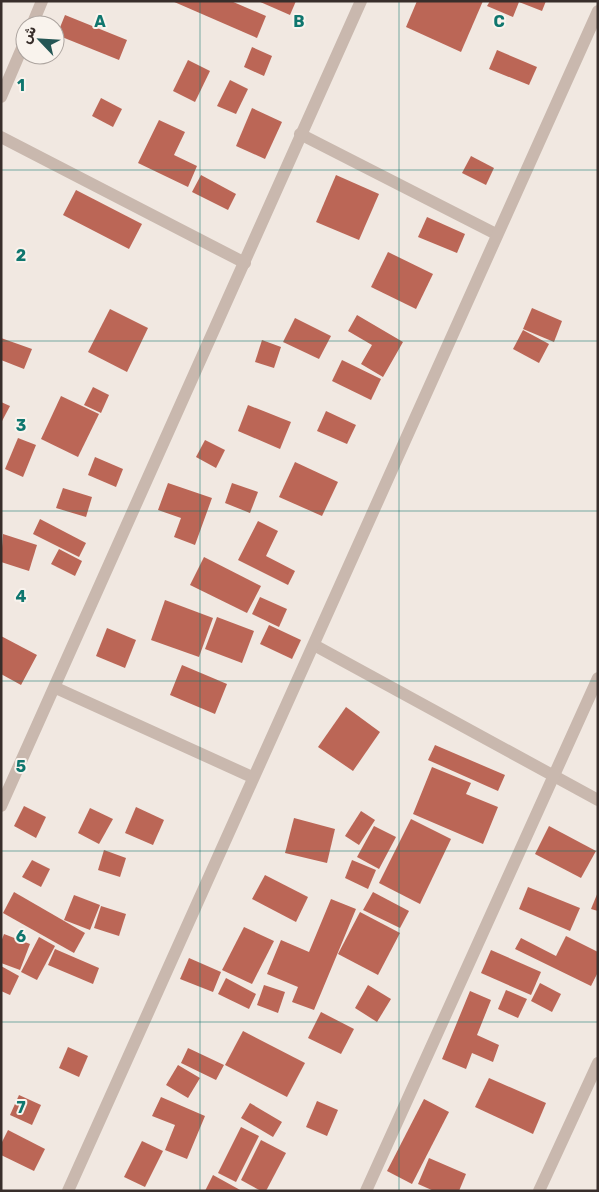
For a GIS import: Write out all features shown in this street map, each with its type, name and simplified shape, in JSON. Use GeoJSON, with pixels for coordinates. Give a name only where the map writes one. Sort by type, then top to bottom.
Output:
{"type":"FeatureCollection","features":[{"type":"Feature","properties":{"kind":"street"},"geometry":{"type":"LineString","coordinates":[[36,15],[42,1]]}},
{"type":"Feature","properties":{"kind":"street"},"geometry":{"type":"LineString","coordinates":[[1,806],[56,688],[245,263],[300,134],[361,1]]}},
{"type":"Feature","properties":{"kind":"street"},"geometry":{"type":"LineString","coordinates":[[68,1191],[252,777],[314,645],[496,234],[598,11]]}},
{"type":"Feature","properties":{"kind":"street"},"geometry":{"type":"LineString","coordinates":[[1,97],[15,64]]}},
{"type":"Feature","properties":{"kind":"street"},"geometry":{"type":"LineString","coordinates":[[300,134],[496,234]]}},
{"type":"Feature","properties":{"kind":"street"},"geometry":{"type":"LineString","coordinates":[[1,137],[245,263]]}},
{"type":"Feature","properties":{"kind":"street"},"geometry":{"type":"LineString","coordinates":[[314,645],[598,800]]}},
{"type":"Feature","properties":{"kind":"street"},"geometry":{"type":"LineString","coordinates":[[366,1191],[598,678]]}},
{"type":"Feature","properties":{"kind":"street"},"geometry":{"type":"LineString","coordinates":[[56,688],[252,777]]}},
{"type":"Feature","properties":{"kind":"street"},"geometry":{"type":"LineString","coordinates":[[539,1191],[598,1062]]}},
{"type":"Feature","properties":{"kind":"building"},"geometry":{"type":"Polygon","coordinates":[[[172,1],[231,1],[266,16],[257,38],[172,1]]]}},
{"type":"Feature","properties":{"kind":"building"},"geometry":{"type":"Polygon","coordinates":[[[258,1],[296,1],[290,15],[258,1]]]}},
{"type":"Feature","properties":{"kind":"building"},"geometry":{"type":"Polygon","coordinates":[[[417,1],[483,1],[461,52],[406,27],[417,1]]]}},
{"type":"Feature","properties":{"kind":"building"},"geometry":{"type":"Polygon","coordinates":[[[490,1],[546,1],[542,11],[519,2],[513,17],[487,6],[490,1]]]}},
{"type":"Feature","properties":{"kind":"building"},"geometry":{"type":"Polygon","coordinates":[[[65,15],[127,40],[119,60],[65,38],[65,15]]]}},
{"type":"Feature","properties":{"kind":"building"},"geometry":{"type":"Polygon","coordinates":[[[252,47],[272,56],[264,76],[244,67],[252,47]]]}},
{"type":"Feature","properties":{"kind":"building"},"geometry":{"type":"Polygon","coordinates":[[[497,50],[537,67],[529,85],[489,69],[497,50]]]}},
{"type":"Feature","properties":{"kind":"building"},"geometry":{"type":"Polygon","coordinates":[[[188,60],[210,71],[195,102],[173,91],[188,60]]]}},
{"type":"Feature","properties":{"kind":"building"},"geometry":{"type":"Polygon","coordinates":[[[230,80],[248,89],[236,114],[217,106],[230,80]]]}},
{"type":"Feature","properties":{"kind":"building"},"geometry":{"type":"Polygon","coordinates":[[[101,98],[122,109],[113,127],[92,116],[101,98]]]}},
{"type":"Feature","properties":{"kind":"building"},"geometry":{"type":"Polygon","coordinates":[[[252,108],[282,122],[265,159],[236,146],[252,108]]]}},
{"type":"Feature","properties":{"kind":"building"},"geometry":{"type":"Polygon","coordinates":[[[159,120],[185,132],[174,155],[197,166],[188,187],[138,163],[159,120]]]}},
{"type":"Feature","properties":{"kind":"building"},"geometry":{"type":"Polygon","coordinates":[[[471,156],[494,168],[486,185],[462,173],[471,156]]]}},
{"type":"Feature","properties":{"kind":"building"},"geometry":{"type":"Polygon","coordinates":[[[201,175],[236,194],[228,210],[192,192],[201,175]]]}},
{"type":"Feature","properties":{"kind":"building"},"geometry":{"type":"Polygon","coordinates":[[[336,175],[379,194],[359,240],[316,222],[336,175]]]}},
{"type":"Feature","properties":{"kind":"building"},"geometry":{"type":"Polygon","coordinates":[[[76,190],[142,224],[129,249],[63,215],[76,190]]]}},
{"type":"Feature","properties":{"kind":"building"},"geometry":{"type":"Polygon","coordinates":[[[427,217],[465,234],[457,253],[418,237],[427,217]]]}},
{"type":"Feature","properties":{"kind":"building"},"geometry":{"type":"Polygon","coordinates":[[[388,252],[433,274],[416,309],[371,287],[388,252]]]}},
{"type":"Feature","properties":{"kind":"building"},"geometry":{"type":"Polygon","coordinates":[[[532,308],[562,321],[554,342],[523,329],[532,308]]]}},
{"type":"Feature","properties":{"kind":"building"},"geometry":{"type":"Polygon","coordinates":[[[110,309],[148,328],[127,372],[88,352],[110,309]]]}},
{"type":"Feature","properties":{"kind":"building"},"geometry":{"type":"Polygon","coordinates":[[[357,315],[403,342],[383,377],[361,364],[372,345],[348,331],[357,315]]]}},
{"type":"Feature","properties":{"kind":"building"},"geometry":{"type":"Polygon","coordinates":[[[295,318],[331,336],[319,359],[283,342],[295,318]]]}},
{"type":"Feature","properties":{"kind":"building"},"geometry":{"type":"Polygon","coordinates":[[[523,330],[549,344],[539,363],[513,349],[523,330]]]}},
{"type":"Feature","properties":{"kind":"building"},"geometry":{"type":"Polygon","coordinates":[[[1,338],[32,349],[24,369],[1,360],[1,338]]]}},
{"type":"Feature","properties":{"kind":"building"},"geometry":{"type":"Polygon","coordinates":[[[262,340],[281,347],[274,368],[255,362],[262,340]]]}},
{"type":"Feature","properties":{"kind":"building"},"geometry":{"type":"Polygon","coordinates":[[[342,360],[381,379],[371,400],[332,381],[342,360]]]}},
{"type":"Feature","properties":{"kind":"building"},"geometry":{"type":"Polygon","coordinates":[[[93,387],[109,395],[101,413],[84,405],[93,387]]]}},
{"type":"Feature","properties":{"kind":"building"},"geometry":{"type":"Polygon","coordinates":[[[61,396],[99,414],[78,457],[41,439],[61,396]]]}},
{"type":"Feature","properties":{"kind":"building"},"geometry":{"type":"Polygon","coordinates":[[[1,402],[10,406],[1,423],[1,402]]]}},
{"type":"Feature","properties":{"kind":"building"},"geometry":{"type":"Polygon","coordinates":[[[248,405],[291,422],[280,449],[238,431],[248,405]]]}},
{"type":"Feature","properties":{"kind":"building"},"geometry":{"type":"Polygon","coordinates":[[[326,411],[356,425],[347,444],[317,431],[326,411]]]}},
{"type":"Feature","properties":{"kind":"building"},"geometry":{"type":"Polygon","coordinates":[[[18,438],[36,445],[23,477],[5,469],[18,438]]]}},
{"type":"Feature","properties":{"kind":"building"},"geometry":{"type":"Polygon","coordinates":[[[205,440],[225,450],[216,468],[196,457],[205,440]]]}},
{"type":"Feature","properties":{"kind":"building"},"geometry":{"type":"Polygon","coordinates":[[[95,457],[123,469],[116,487],[88,475],[95,457]]]}},
{"type":"Feature","properties":{"kind":"building"},"geometry":{"type":"Polygon","coordinates":[[[295,462],[338,482],[322,516],[279,497],[295,462]]]}},
{"type":"Feature","properties":{"kind":"building"},"geometry":{"type":"Polygon","coordinates":[[[168,483],[212,498],[195,545],[174,537],[181,518],[158,510],[168,483]]]}},
{"type":"Feature","properties":{"kind":"building"},"geometry":{"type":"Polygon","coordinates":[[[232,483],[258,492],[250,513],[225,503],[232,483]]]}},
{"type":"Feature","properties":{"kind":"building"},"geometry":{"type":"Polygon","coordinates":[[[63,488],[92,497],[86,517],[56,508],[63,488]]]}},
{"type":"Feature","properties":{"kind":"building"},"geometry":{"type":"Polygon","coordinates":[[[40,519],[86,543],[79,557],[33,534],[40,519]]]}},
{"type":"Feature","properties":{"kind":"building"},"geometry":{"type":"Polygon","coordinates":[[[258,521],[278,531],[266,556],[295,571],[288,585],[238,560],[258,521]]]}},
{"type":"Feature","properties":{"kind":"building"},"geometry":{"type":"Polygon","coordinates":[[[3,534],[37,545],[29,571],[1,562],[3,534]]]}},
{"type":"Feature","properties":{"kind":"building"},"geometry":{"type":"Polygon","coordinates":[[[59,549],[82,561],[75,576],[51,564],[59,549]]]}},
{"type":"Feature","properties":{"kind":"building"},"geometry":{"type":"Polygon","coordinates":[[[204,557],[261,586],[247,613],[190,585],[204,557]]]}},
{"type":"Feature","properties":{"kind":"building"},"geometry":{"type":"Polygon","coordinates":[[[260,597],[287,609],[279,627],[252,614],[260,597]]]}},
{"type":"Feature","properties":{"kind":"building"},"geometry":{"type":"Polygon","coordinates":[[[165,600],[213,618],[199,657],[151,640],[165,600]]]}},
{"type":"Feature","properties":{"kind":"building"},"geometry":{"type":"Polygon","coordinates":[[[217,617],[254,631],[242,663],[205,649],[217,617]]]}},
{"type":"Feature","properties":{"kind":"building"},"geometry":{"type":"Polygon","coordinates":[[[269,625],[301,640],[292,659],[260,644],[269,625]]]}},
{"type":"Feature","properties":{"kind":"building"},"geometry":{"type":"Polygon","coordinates":[[[107,628],[136,640],[125,668],[96,656],[107,628]]]}},
{"type":"Feature","properties":{"kind":"building"},"geometry":{"type":"Polygon","coordinates":[[[1,636],[37,655],[21,685],[1,674],[1,636]]]}},
{"type":"Feature","properties":{"kind":"building"},"geometry":{"type":"Polygon","coordinates":[[[182,665],[227,684],[215,714],[170,695],[182,665]]]}},
{"type":"Feature","properties":{"kind":"building"},"geometry":{"type":"Polygon","coordinates":[[[346,707],[380,732],[353,771],[318,747],[346,707]]]}},
{"type":"Feature","properties":{"kind":"building"},"geometry":{"type":"Polygon","coordinates":[[[435,745],[505,775],[498,791],[428,760],[435,745]]]}},
{"type":"Feature","properties":{"kind":"building"},"geometry":{"type":"Polygon","coordinates":[[[432,767],[471,783],[466,794],[498,807],[483,844],[413,814],[432,767]]]}},
{"type":"Feature","properties":{"kind":"building"},"geometry":{"type":"Polygon","coordinates":[[[24,806],[46,817],[36,838],[14,826],[24,806]]]}},
{"type":"Feature","properties":{"kind":"building"},"geometry":{"type":"Polygon","coordinates":[[[136,807],[164,820],[153,845],[125,833],[136,807]]]}},
{"type":"Feature","properties":{"kind":"building"},"geometry":{"type":"Polygon","coordinates":[[[90,808],[113,819],[99,844],[78,833],[90,808]]]}},
{"type":"Feature","properties":{"kind":"building"},"geometry":{"type":"Polygon","coordinates":[[[361,811],[375,820],[359,845],[345,836],[361,811]]]}},
{"type":"Feature","properties":{"kind":"building"},"geometry":{"type":"Polygon","coordinates":[[[294,818],[335,829],[327,863],[285,853],[294,818]]]}},
{"type":"Feature","properties":{"kind":"building"},"geometry":{"type":"Polygon","coordinates":[[[411,819],[451,839],[420,904],[379,883],[411,819]]]}},
{"type":"Feature","properties":{"kind":"building"},"geometry":{"type":"Polygon","coordinates":[[[374,826],[396,837],[379,869],[357,857],[374,826]]]}},
{"type":"Feature","properties":{"kind":"building"},"geometry":{"type":"Polygon","coordinates":[[[549,826],[596,851],[581,878],[535,854],[549,826]]]}},
{"type":"Feature","properties":{"kind":"building"},"geometry":{"type":"Polygon","coordinates":[[[104,850],[126,858],[120,877],[98,870],[104,850]]]}},
{"type":"Feature","properties":{"kind":"building"},"geometry":{"type":"Polygon","coordinates":[[[32,860],[50,869],[41,887],[22,877],[32,860]]]}},
{"type":"Feature","properties":{"kind":"building"},"geometry":{"type":"Polygon","coordinates":[[[352,860],[376,870],[368,889],[345,878],[352,860]]]}},
{"type":"Feature","properties":{"kind":"building"},"geometry":{"type":"Polygon","coordinates":[[[265,875],[308,897],[296,922],[252,899],[265,875]]]}},
{"type":"Feature","properties":{"kind":"building"},"geometry":{"type":"Polygon","coordinates":[[[528,887],[580,908],[570,931],[519,909],[528,887]]]}},
{"type":"Feature","properties":{"kind":"building"},"geometry":{"type":"Polygon","coordinates":[[[14,892],[85,933],[74,953],[3,913],[14,892]]]}},
{"type":"Feature","properties":{"kind":"building"},"geometry":{"type":"Polygon","coordinates":[[[373,892],[409,911],[400,928],[363,910],[373,892]]]}},
{"type":"Feature","properties":{"kind":"building"},"geometry":{"type":"Polygon","coordinates":[[[598,892],[598,911],[591,909],[598,892]]]}},
{"type":"Feature","properties":{"kind":"building"},"geometry":{"type":"Polygon","coordinates":[[[74,895],[100,905],[90,930],[64,920],[74,895]]]}},
{"type":"Feature","properties":{"kind":"building"},"geometry":{"type":"Polygon","coordinates":[[[331,899],[356,909],[314,1010],[292,1002],[298,987],[267,974],[281,940],[309,952],[331,899]]]}},
{"type":"Feature","properties":{"kind":"building"},"geometry":{"type":"Polygon","coordinates":[[[101,906],[126,914],[119,936],[94,928],[101,906]]]}},
{"type":"Feature","properties":{"kind":"building"},"geometry":{"type":"Polygon","coordinates":[[[360,912],[400,933],[378,975],[338,954],[360,912]]]}},
{"type":"Feature","properties":{"kind":"building"},"geometry":{"type":"Polygon","coordinates":[[[244,927],[274,941],[252,984],[222,970],[244,927]]]}},
{"type":"Feature","properties":{"kind":"building"},"geometry":{"type":"Polygon","coordinates":[[[4,934],[30,944],[20,970],[1,963],[1,942],[4,934]]]}},
{"type":"Feature","properties":{"kind":"building"},"geometry":{"type":"Polygon","coordinates":[[[566,936],[598,952],[598,972],[591,986],[515,949],[521,938],[556,956],[566,936]]]}},
{"type":"Feature","properties":{"kind":"building"},"geometry":{"type":"Polygon","coordinates":[[[39,937],[55,946],[37,980],[21,972],[39,937]]]}},
{"type":"Feature","properties":{"kind":"building"},"geometry":{"type":"Polygon","coordinates":[[[55,949],[99,968],[93,984],[48,965],[55,949]]]}},
{"type":"Feature","properties":{"kind":"building"},"geometry":{"type":"Polygon","coordinates":[[[491,950],[541,972],[531,995],[481,973],[491,950]]]}},
{"type":"Feature","properties":{"kind":"building"},"geometry":{"type":"Polygon","coordinates":[[[189,958],[221,972],[213,992],[180,979],[189,958]]]}},
{"type":"Feature","properties":{"kind":"building"},"geometry":{"type":"Polygon","coordinates":[[[1,966],[19,976],[10,995],[1,991],[1,966]]]}},
{"type":"Feature","properties":{"kind":"building"},"geometry":{"type":"Polygon","coordinates":[[[226,978],[256,994],[249,1009],[218,994],[226,978]]]}},
{"type":"Feature","properties":{"kind":"building"},"geometry":{"type":"Polygon","coordinates":[[[540,983],[561,994],[552,1012],[531,1001],[540,983]]]}},
{"type":"Feature","properties":{"kind":"building"},"geometry":{"type":"Polygon","coordinates":[[[264,985],[285,992],[278,1013],[257,1005],[264,985]]]}},
{"type":"Feature","properties":{"kind":"building"},"geometry":{"type":"Polygon","coordinates":[[[368,985],[391,999],[377,1022],[355,1008],[368,985]]]}},
{"type":"Feature","properties":{"kind":"building"},"geometry":{"type":"Polygon","coordinates":[[[506,990],[527,999],[518,1018],[498,1009],[506,990]]]}},
{"type":"Feature","properties":{"kind":"building"},"geometry":{"type":"Polygon","coordinates":[[[470,991],[491,1000],[477,1035],[499,1045],[493,1062],[472,1053],[466,1069],[442,1059],[470,991]]]}},
{"type":"Feature","properties":{"kind":"building"},"geometry":{"type":"Polygon","coordinates":[[[321,1012],[354,1029],[341,1054],[308,1038],[321,1012]]]}},
{"type":"Feature","properties":{"kind":"building"},"geometry":{"type":"Polygon","coordinates":[[[243,1031],[305,1063],[287,1097],[225,1065],[243,1031]]]}},
{"type":"Feature","properties":{"kind":"building"},"geometry":{"type":"Polygon","coordinates":[[[68,1047],[88,1056],[79,1077],[59,1068],[68,1047]]]}},
{"type":"Feature","properties":{"kind":"building"},"geometry":{"type":"Polygon","coordinates":[[[188,1048],[224,1065],[216,1080],[181,1063],[188,1048]]]}},
{"type":"Feature","properties":{"kind":"building"},"geometry":{"type":"Polygon","coordinates":[[[178,1065],[200,1078],[188,1098],[166,1085],[178,1065]]]}},
{"type":"Feature","properties":{"kind":"building"},"geometry":{"type":"Polygon","coordinates":[[[489,1078],[546,1103],[533,1134],[475,1107],[489,1078]]]}},
{"type":"Feature","properties":{"kind":"building"},"geometry":{"type":"Polygon","coordinates":[[[19,1095],[41,1105],[32,1125],[10,1115],[19,1095]]]}},
{"type":"Feature","properties":{"kind":"building"},"geometry":{"type":"Polygon","coordinates":[[[161,1097],[205,1116],[187,1159],[165,1150],[175,1125],[152,1116],[161,1097]]]}},
{"type":"Feature","properties":{"kind":"building"},"geometry":{"type":"Polygon","coordinates":[[[424,1099],[449,1112],[412,1184],[387,1171],[424,1099]]]}},
{"type":"Feature","properties":{"kind":"building"},"geometry":{"type":"Polygon","coordinates":[[[317,1101],[338,1110],[327,1136],[306,1127],[317,1101]]]}},
{"type":"Feature","properties":{"kind":"building"},"geometry":{"type":"Polygon","coordinates":[[[250,1103],[282,1122],[273,1137],[241,1118],[250,1103]]]}},
{"type":"Feature","properties":{"kind":"building"},"geometry":{"type":"Polygon","coordinates":[[[241,1127],[259,1136],[236,1182],[218,1173],[241,1127]]]}},
{"type":"Feature","properties":{"kind":"building"},"geometry":{"type":"Polygon","coordinates":[[[8,1130],[45,1149],[34,1171],[1,1155],[1,1144],[8,1130]]]}},
{"type":"Feature","properties":{"kind":"building"},"geometry":{"type":"Polygon","coordinates":[[[261,1140],[286,1153],[266,1191],[261,1191],[241,1180],[261,1140]]]}},
{"type":"Feature","properties":{"kind":"building"},"geometry":{"type":"Polygon","coordinates":[[[142,1141],[163,1151],[145,1187],[124,1177],[142,1141]]]}},
{"type":"Feature","properties":{"kind":"building"},"geometry":{"type":"Polygon","coordinates":[[[429,1158],[466,1174],[459,1191],[434,1191],[418,1184],[429,1158]]]}},
{"type":"Feature","properties":{"kind":"building"},"geometry":{"type":"Polygon","coordinates":[[[213,1175],[242,1191],[205,1191],[213,1175]]]}}]}
